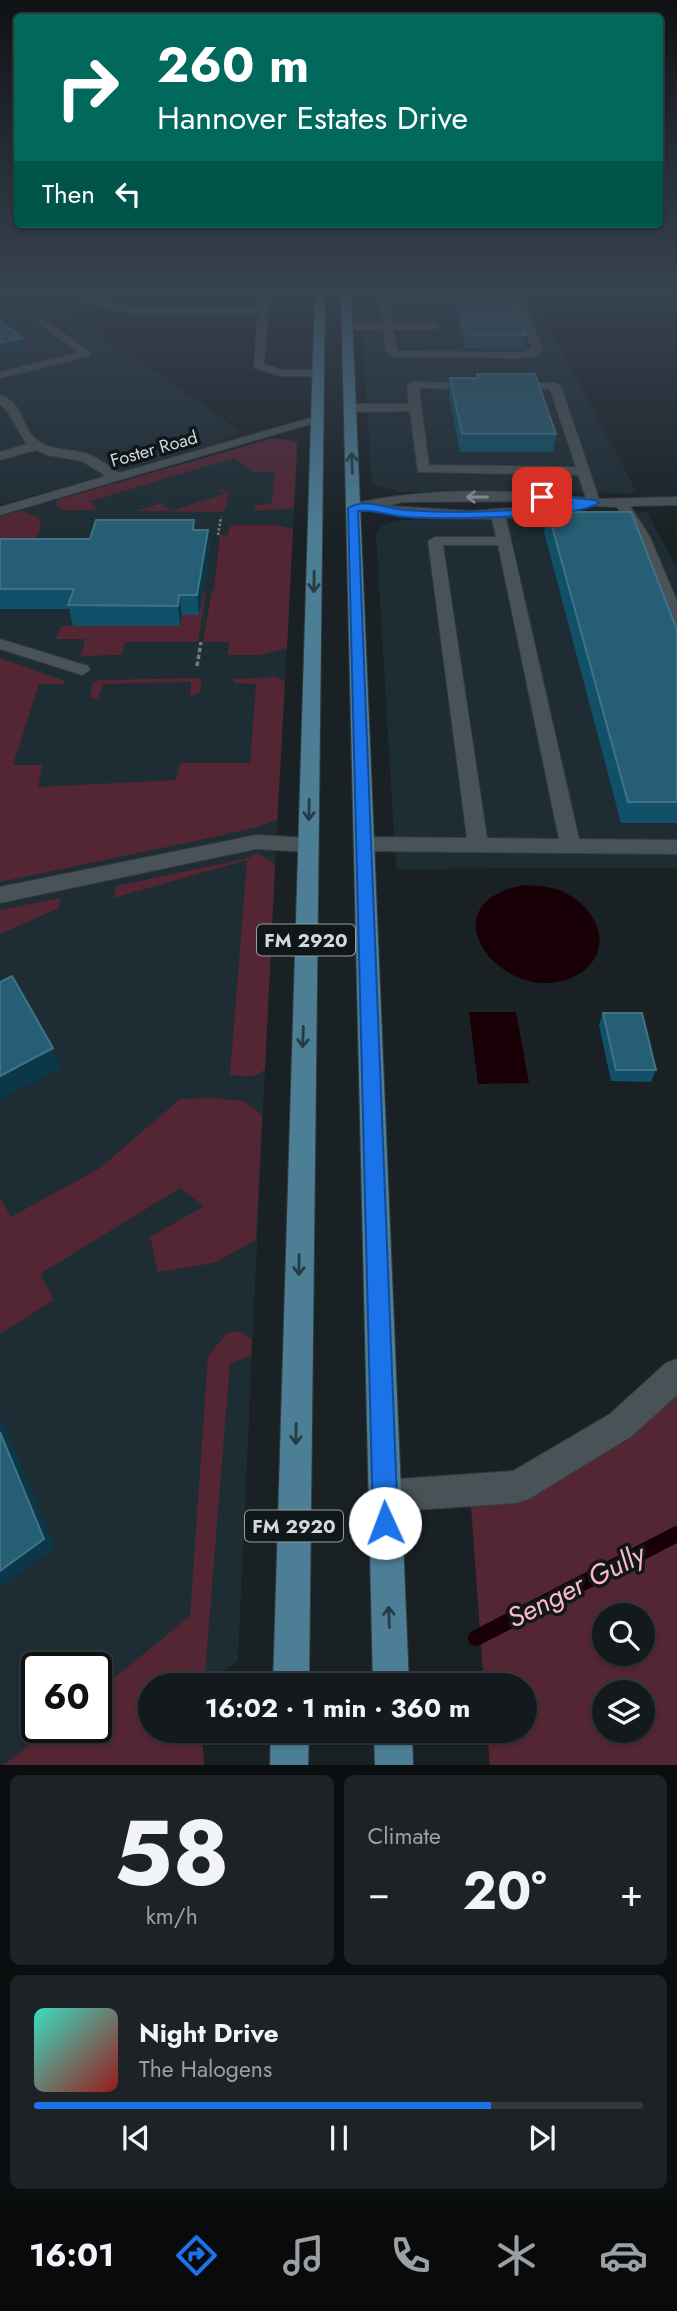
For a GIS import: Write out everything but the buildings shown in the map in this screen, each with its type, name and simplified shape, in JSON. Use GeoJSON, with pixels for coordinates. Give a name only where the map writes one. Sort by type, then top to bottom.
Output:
{"type":"FeatureCollection","features":[{"type":"Feature","properties":{"kind":"main road","name":"FM 2920"},"geometry":{"type":"LineString","coordinates":[[349,370],[350,408],[363,507],[365,844],[391,1673]]}},
{"type":"Feature","properties":{"kind":"main road","name":"FM 2920"},"geometry":{"type":"LineString","coordinates":[[291,1673],[319,373]]}},
{"type":"Feature","properties":{"kind":"main road"},"geometry":{"type":"LineString","coordinates":[[289,1765],[290,1743]]}},
{"type":"Feature","properties":{"kind":"main road"},"geometry":{"type":"LineString","coordinates":[[393,1743],[394,1765]]}},
{"type":"Feature","properties":{"kind":"street"},"geometry":{"type":"LineString","coordinates":[[0,375],[19,370]]}},
{"type":"Feature","properties":{"kind":"street"},"geometry":{"type":"LineString","coordinates":[[272,370],[281,373],[319,373]]}},
{"type":"Feature","properties":{"kind":"street"},"geometry":{"type":"LineString","coordinates":[[583,471],[423,469],[413,385],[555,386],[594,503]]}},
{"type":"Feature","properties":{"kind":"street"},"geometry":{"type":"LineString","coordinates":[[0,398],[16,412],[22,429],[38,445],[47,451],[86,458],[116,477]]}},
{"type":"Feature","properties":{"kind":"street"},"geometry":{"type":"LineString","coordinates":[[350,408],[415,407]]}},
{"type":"Feature","properties":{"kind":"street","name":"Foster Road"},"geometry":{"type":"LineString","coordinates":[[0,511],[318,420]]}},
{"type":"Feature","properties":{"kind":"street"},"geometry":{"type":"LineString","coordinates":[[0,456],[38,445]]}},
{"type":"Feature","properties":{"kind":"street"},"geometry":{"type":"LineString","coordinates":[[363,507],[401,498],[542,497],[594,503]]}},
{"type":"Feature","properties":{"kind":"street"},"geometry":{"type":"LineString","coordinates":[[363,507],[404,513],[498,513],[545,511],[594,503],[677,501]]}},
{"type":"Feature","properties":{"kind":"street"},"geometry":{"type":"LineString","coordinates":[[621,502],[643,537],[677,620]]}},
{"type":"Feature","properties":{"kind":"street"},"geometry":{"type":"LineString","coordinates":[[498,513],[572,846]]}},
{"type":"Feature","properties":{"kind":"street"},"geometry":{"type":"LineString","coordinates":[[478,845],[435,541],[504,541]]}},
{"type":"Feature","properties":{"kind":"street"},"geometry":{"type":"LineString","coordinates":[[0,644],[82,670]]}},
{"type":"Feature","properties":{"kind":"street"},"geometry":{"type":"LineString","coordinates":[[0,895],[256,842],[309,845]]}},
{"type":"Feature","properties":{"kind":"street"},"geometry":{"type":"LineString","coordinates":[[365,844],[677,847]]}},
{"type":"Feature","properties":{"kind":"street"},"geometry":{"type":"LineString","coordinates":[[384,1496],[517,1488],[621,1425],[677,1374]]}},
{"type":"Feature","properties":{"kind":"path"},"geometry":{"type":"LineString","coordinates":[[218,535],[221,517]]}},
{"type":"Feature","properties":{"kind":"path"},"geometry":{"type":"LineString","coordinates":[[197,666],[201,642]]}},
{"type":"Feature","properties":{"kind":"shaded area"},"geometry":{"type":"Polygon","coordinates":[[[0,370],[152,370],[241,432],[217,443],[0,505],[0,370]]]}},
{"type":"Feature","properties":{"kind":"shaded area"},"geometry":{"type":"Polygon","coordinates":[[[365,370],[573,370],[637,493],[401,492],[377,486],[372,481],[365,370]]]}},
{"type":"Feature","properties":{"kind":"shaded area"},"geometry":{"type":"Polygon","coordinates":[[[273,438],[295,441],[297,454],[238,1660],[222,1673],[138,1673],[138,1742],[113,1765],[0,1765],[0,516],[273,438]]]}},
{"type":"Feature","properties":{"kind":"shaded area"},"geometry":{"type":"Polygon","coordinates":[[[273,438],[295,441],[297,444],[294,508],[255,511],[254,505],[271,504],[275,472],[254,472],[234,458],[90,501],[97,508],[95,510],[62,510],[57,506],[57,500],[273,438]]]}},
{"type":"Feature","properties":{"kind":"shaded area"},"geometry":{"type":"Polygon","coordinates":[[[217,486],[229,494],[224,512],[136,511],[161,503],[171,511],[224,494],[217,486]]]}},
{"type":"Feature","properties":{"kind":"shaded area"},"geometry":{"type":"Polygon","coordinates":[[[22,511],[38,517],[41,527],[28,559],[0,559],[0,516],[22,511]]]}},
{"type":"Feature","properties":{"kind":"shaded area"},"geometry":{"type":"Polygon","coordinates":[[[647,512],[677,568],[677,868],[396,869],[376,534],[381,526],[401,520],[601,516],[647,512]]]}},
{"type":"Feature","properties":{"kind":"shaded area"},"geometry":{"type":"Polygon","coordinates":[[[278,525],[293,529],[287,648],[261,655],[227,655],[229,642],[203,642],[214,590],[220,535],[228,535],[229,527],[278,525]]]}},
{"type":"Feature","properties":{"kind":"shaded area"},"geometry":{"type":"Polygon","coordinates":[[[203,591],[206,591],[198,642],[125,642],[122,655],[81,656],[85,639],[56,639],[61,626],[180,626],[182,615],[199,615],[203,591]]]}},
{"type":"Feature","properties":{"kind":"shaded area"},"geometry":{"type":"Polygon","coordinates":[[[0,658],[65,681],[64,684],[39,684],[13,765],[42,765],[38,787],[176,780],[180,763],[250,763],[256,684],[234,683],[233,679],[276,677],[285,682],[277,820],[205,839],[0,882],[0,658]]]}},
{"type":"Feature","properties":{"kind":"shaded area"},"geometry":{"type":"Polygon","coordinates":[[[197,678],[202,681],[200,693],[192,696],[191,682],[103,684],[98,698],[90,698],[92,683],[100,680],[197,678]]]}},
{"type":"Feature","properties":{"kind":"shaded area"},"geometry":{"type":"Polygon","coordinates":[[[257,853],[275,864],[265,1069],[253,1076],[230,1075],[247,860],[113,898],[116,886],[248,858],[257,853]]]}},
{"type":"Feature","properties":{"kind":"shaded area"},"geometry":{"type":"Polygon","coordinates":[[[524,885],[561,891],[574,898],[593,919],[599,943],[596,955],[588,966],[575,976],[549,983],[524,979],[502,968],[485,951],[477,932],[479,913],[494,896],[524,885]]]}},
{"type":"Feature","properties":{"kind":"shaded area"},"geometry":{"type":"Polygon","coordinates":[[[60,898],[59,908],[0,934],[0,910],[60,898]]]}},
{"type":"Feature","properties":{"kind":"shaded area"},"geometry":{"type":"Polygon","coordinates":[[[469,1012],[516,1012],[529,1083],[478,1084],[469,1012]]]}},
{"type":"Feature","properties":{"kind":"shaded area"},"geometry":{"type":"Polygon","coordinates":[[[215,1098],[243,1101],[262,1115],[256,1240],[214,1263],[158,1272],[150,1237],[204,1206],[180,1188],[40,1274],[54,1300],[0,1334],[0,1197],[11,1217],[100,1168],[180,1099],[215,1098]]]}},
{"type":"Feature","properties":{"kind":"shaded area"},"geometry":{"type":"Polygon","coordinates":[[[240,1331],[252,1340],[251,1356],[230,1363],[205,1673],[138,1673],[138,1743],[203,1743],[204,1765],[4,1765],[32,1743],[112,1743],[112,1680],[190,1616],[208,1356],[227,1333],[240,1331]]]}},
{"type":"Feature","properties":{"kind":"shaded area"},"geometry":{"type":"Polygon","coordinates":[[[677,1395],[677,1765],[490,1765],[488,1743],[537,1743],[537,1673],[483,1673],[471,1507],[549,1483],[624,1441],[677,1395]]]}},
{"type":"Feature","properties":{"kind":"waterway","name":"Senger Gully"},"geometry":{"type":"LineString","coordinates":[[476,1638],[677,1534]]}},
{"type":"Feature","properties":{"kind":"route"},"geometry":{"type":"LineString","coordinates":[[385,1523],[353,508],[373,506],[404,513],[498,513],[545,511],[594,503],[542,497]]}}]}
